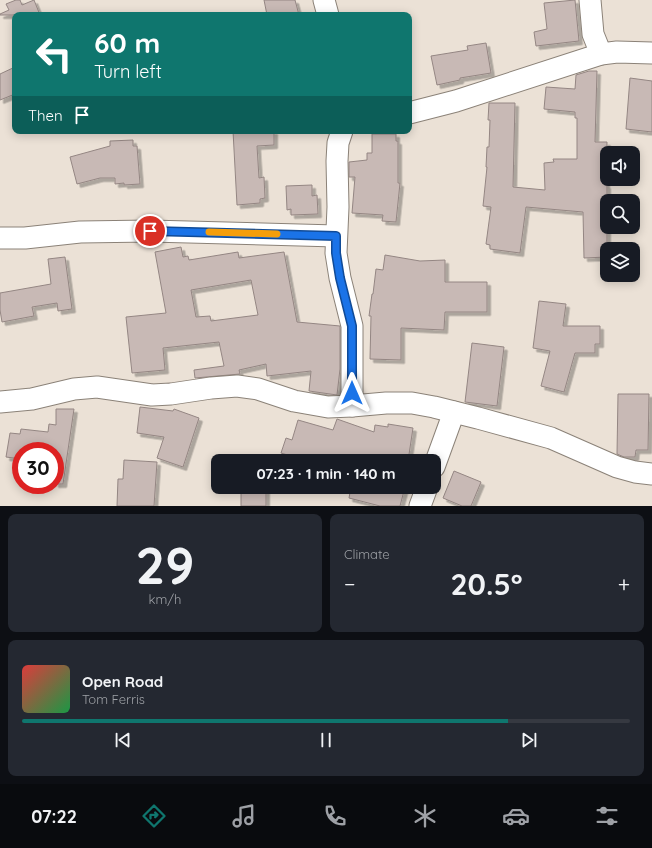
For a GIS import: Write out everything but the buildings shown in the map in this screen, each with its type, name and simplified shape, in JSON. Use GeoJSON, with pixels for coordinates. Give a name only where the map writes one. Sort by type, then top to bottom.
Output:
{"type":"FeatureCollection","features":[{"type":"Feature","properties":{"kind":"street"},"geometry":{"type":"LineString","coordinates":[[324,0],[327,12]]}},
{"type":"Feature","properties":{"kind":"street"},"geometry":{"type":"LineString","coordinates":[[590,0],[593,34],[600,54]]}},
{"type":"Feature","properties":{"kind":"street"},"geometry":{"type":"LineString","coordinates":[[412,112],[456,100],[600,54],[617,52],[652,53]]}},
{"type":"Feature","properties":{"kind":"street"},"geometry":{"type":"LineString","coordinates":[[341,134],[338,143],[336,253],[340,278],[352,326],[352,406]]}},
{"type":"Feature","properties":{"kind":"street"},"geometry":{"type":"LineString","coordinates":[[0,238],[25,238],[80,232],[150,231],[336,236]]}},
{"type":"Feature","properties":{"kind":"street"},"geometry":{"type":"LineString","coordinates":[[0,402],[32,398],[74,389],[97,387],[152,394],[171,394],[237,386],[258,389],[294,401],[328,407],[386,403],[412,403],[454,412],[551,438],[618,467],[635,472],[652,474]]}},
{"type":"Feature","properties":{"kind":"street"},"geometry":{"type":"LineString","coordinates":[[439,454],[454,412]]}},
{"type":"Feature","properties":{"kind":"street"},"geometry":{"type":"LineString","coordinates":[[420,506],[424,494]]}},
{"type":"Feature","properties":{"kind":"slow traffic"},"geometry":{"type":"LineString","coordinates":[[209,232],[277,234]]}},
{"type":"Feature","properties":{"kind":"route"},"geometry":{"type":"LineString","coordinates":[[150,231],[336,236],[336,253],[340,278],[352,326],[352,393]]}}]}
